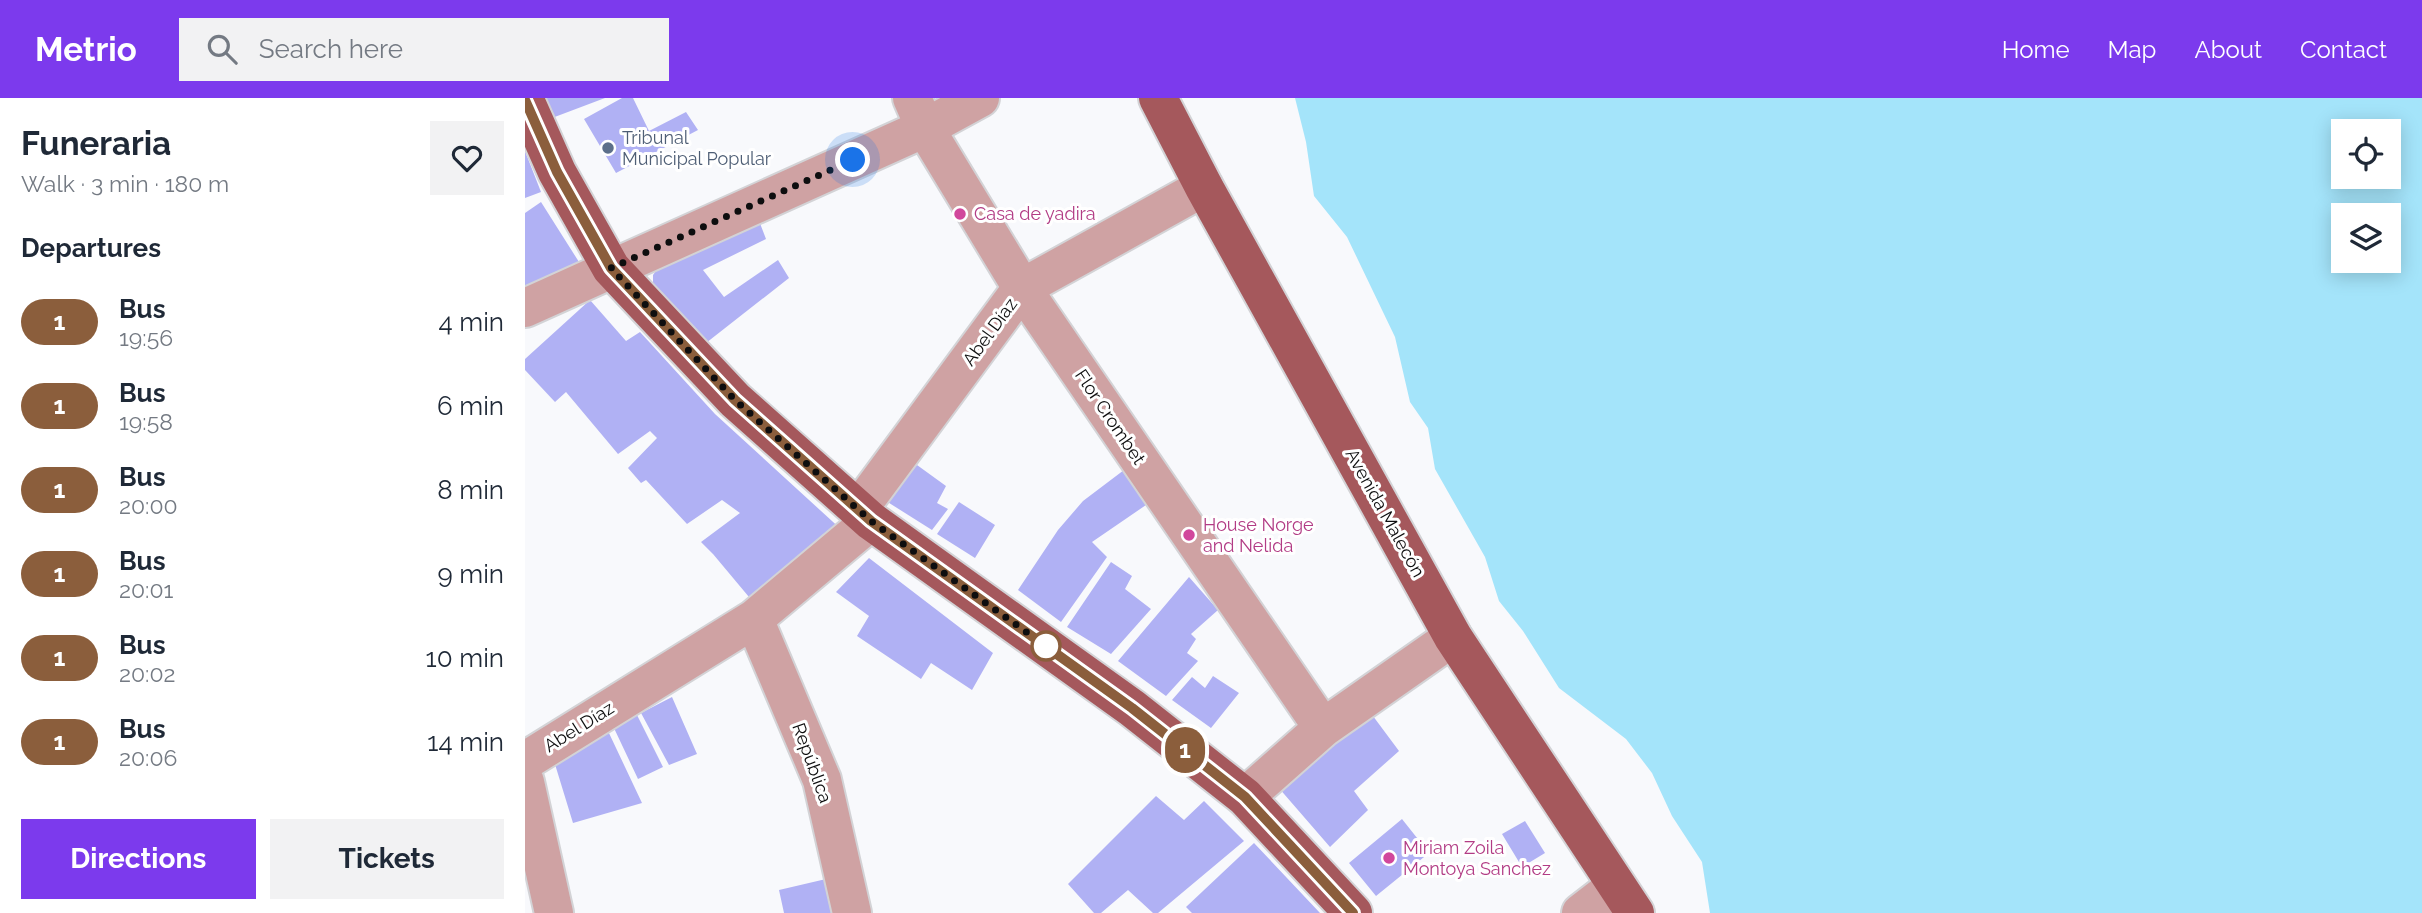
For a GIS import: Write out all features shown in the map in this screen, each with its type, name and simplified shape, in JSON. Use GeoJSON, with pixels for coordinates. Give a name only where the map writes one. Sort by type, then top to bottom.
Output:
{"type":"FeatureCollection","features":[{"type":"Feature","properties":{"kind":"main road","name":"Avenida Malecón"},"geometry":{"type":"LineString","coordinates":[[1158,98],[1204,187],[1454,638],[1625,900]]}},
{"type":"Feature","properties":{"kind":"main road"},"geometry":{"type":"LineString","coordinates":[[525,100],[557,172],[611,268],[735,400],[865,516],[1132,708],[1245,797],[1353,913]]}},
{"type":"Feature","properties":{"kind":"street"},"geometry":{"type":"LineString","coordinates":[[525,308],[611,268],[919,113],[980,98]]}},
{"type":"Feature","properties":{"kind":"street","name":"Flor Crombet"},"geometry":{"type":"LineString","coordinates":[[919,113],[1022,288],[1323,729]]}},
{"type":"Feature","properties":{"kind":"street","name":"Abel Díaz"},"geometry":{"type":"LineString","coordinates":[[525,761],[754,619],[865,516],[1022,288],[1204,187]]}},
{"type":"Feature","properties":{"kind":"street","name":"República"},"geometry":{"type":"LineString","coordinates":[[754,619],[822,780],[852,913]]}},
{"type":"Feature","properties":{"kind":"street"},"geometry":{"type":"LineString","coordinates":[[1245,797],[1323,729],[1454,638]]}},
{"type":"Feature","properties":{"kind":"street"},"geometry":{"type":"LineString","coordinates":[[525,782],[554,913]]}},
{"type":"Feature","properties":{"kind":"street"},"geometry":{"type":"LineString","coordinates":[[1581,913],[1625,900]]}},
{"type":"Feature","properties":{"kind":"water"},"geometry":{"type":"Polygon","coordinates":[[[1295,98],[2422,98],[2422,913],[1710,913],[1702,862],[1672,816],[1652,773],[1626,739],[1559,688],[1523,631],[1499,601],[1485,557],[1435,469],[1428,428],[1410,402],[1395,337],[1347,237],[1314,196],[1306,142],[1295,98]]]}},
{"type":"Feature","properties":{"kind":"building"},"geometry":{"type":"Polygon","coordinates":[[[544,98],[605,98],[552,118],[544,98]]]}},
{"type":"Feature","properties":{"kind":"building"},"geometry":{"type":"Polygon","coordinates":[[[622,98],[633,98],[649,131],[686,112],[698,130],[616,173],[584,119],[622,98]]]}},
{"type":"Feature","properties":{"kind":"building"},"geometry":{"type":"Polygon","coordinates":[[[525,151],[541,192],[525,198],[525,151]]]}},
{"type":"Feature","properties":{"kind":"building"},"geometry":{"type":"Polygon","coordinates":[[[541,202],[579,262],[540,281],[525,292],[525,213],[541,202]]]}},
{"type":"Feature","properties":{"kind":"building"},"geometry":{"type":"Polygon","coordinates":[[[756,213],[766,239],[703,270],[724,297],[778,260],[789,278],[706,343],[653,283],[653,275],[658,268],[756,213]]]}},
{"type":"Feature","properties":{"kind":"building"},"geometry":{"type":"Polygon","coordinates":[[[590,300],[626,341],[640,332],[715,414],[844,532],[754,603],[701,542],[740,513],[722,500],[687,524],[646,480],[641,483],[628,468],[657,438],[650,431],[618,454],[566,392],[555,402],[525,370],[525,359],[590,300]]]}},
{"type":"Feature","properties":{"kind":"building"},"geometry":{"type":"Polygon","coordinates":[[[917,465],[946,486],[937,503],[948,509],[932,530],[886,501],[917,465]]]}},
{"type":"Feature","properties":{"kind":"building"},"geometry":{"type":"Polygon","coordinates":[[[1124,470],[1146,505],[1092,542],[1107,557],[1061,622],[1018,590],[1058,530],[1083,501],[1124,470]]]}},
{"type":"Feature","properties":{"kind":"building"},"geometry":{"type":"Polygon","coordinates":[[[959,502],[995,525],[975,558],[937,534],[959,502]]]}},
{"type":"Feature","properties":{"kind":"building"},"geometry":{"type":"Polygon","coordinates":[[[869,558],[993,653],[972,690],[931,663],[921,679],[857,636],[869,616],[836,592],[869,558]]]}},
{"type":"Feature","properties":{"kind":"building"},"geometry":{"type":"Polygon","coordinates":[[[1111,562],[1132,576],[1125,589],[1151,609],[1111,654],[1067,627],[1111,562]]]}},
{"type":"Feature","properties":{"kind":"building"},"geometry":{"type":"Polygon","coordinates":[[[1189,577],[1218,610],[1191,634],[1196,639],[1187,653],[1198,661],[1166,696],[1118,661],[1189,577]]]}},
{"type":"Feature","properties":{"kind":"building"},"geometry":{"type":"Polygon","coordinates":[[[1213,676],[1239,693],[1211,728],[1172,700],[1192,677],[1205,688],[1213,676]]]}},
{"type":"Feature","properties":{"kind":"building"},"geometry":{"type":"Polygon","coordinates":[[[672,697],[697,754],[669,765],[641,713],[672,697]]]}},
{"type":"Feature","properties":{"kind":"building"},"geometry":{"type":"Polygon","coordinates":[[[1370,712],[1399,751],[1354,791],[1368,810],[1330,847],[1278,787],[1370,712]]]}},
{"type":"Feature","properties":{"kind":"building"},"geometry":{"type":"Polygon","coordinates":[[[636,713],[663,767],[638,779],[613,726],[636,713]]]}},
{"type":"Feature","properties":{"kind":"building"},"geometry":{"type":"Polygon","coordinates":[[[608,731],[642,803],[573,823],[554,761],[608,731]]]}},
{"type":"Feature","properties":{"kind":"building"},"geometry":{"type":"Polygon","coordinates":[[[1156,796],[1184,820],[1204,801],[1244,841],[1158,913],[1153,913],[1128,890],[1101,913],[1094,913],[1068,884],[1156,796]]]}},
{"type":"Feature","properties":{"kind":"building","name":"Miriam Zoila Montoya Sanchez"},"geometry":{"type":"Polygon","coordinates":[[[1402,819],[1429,853],[1376,896],[1349,863],[1402,819]]]}},
{"type":"Feature","properties":{"kind":"building"},"geometry":{"type":"Polygon","coordinates":[[[1525,821],[1545,853],[1522,867],[1502,834],[1525,821]]]}},
{"type":"Feature","properties":{"kind":"building"},"geometry":{"type":"Polygon","coordinates":[[[1254,843],[1320,913],[1192,913],[1186,907],[1254,843]]]}},
{"type":"Feature","properties":{"kind":"building"},"geometry":{"type":"Polygon","coordinates":[[[826,879],[834,913],[784,913],[779,890],[826,879]]]}},
{"type":"Feature","properties":{"kind":"bus line","name":"1"},"geometry":{"type":"LineString","coordinates":[[525,100],[557,172],[611,268],[735,400],[871,521],[1132,708],[1245,797],[1353,913]]}},
{"type":"Feature","properties":{"kind":"place","name":"Tribunal Municipal Popular"},"geometry":{"type":"Point","coordinates":[608,148]}},
{"type":"Feature","properties":{"kind":"place","name":"Casa de yadira"},"geometry":{"type":"Point","coordinates":[960,214]}},
{"type":"Feature","properties":{"kind":"place","name":"House Norge and Nelida"},"geometry":{"type":"Point","coordinates":[1189,535]}},
{"type":"Feature","properties":{"kind":"place","name":"Miriam Zoila Montoya Sanchez"},"geometry":{"type":"Point","coordinates":[1389,858]}},
{"type":"Feature","properties":{"kind":"route"},"geometry":{"type":"LineString","coordinates":[[853,160],[611,268],[735,400],[871,521],[1046,646]]}}]}
